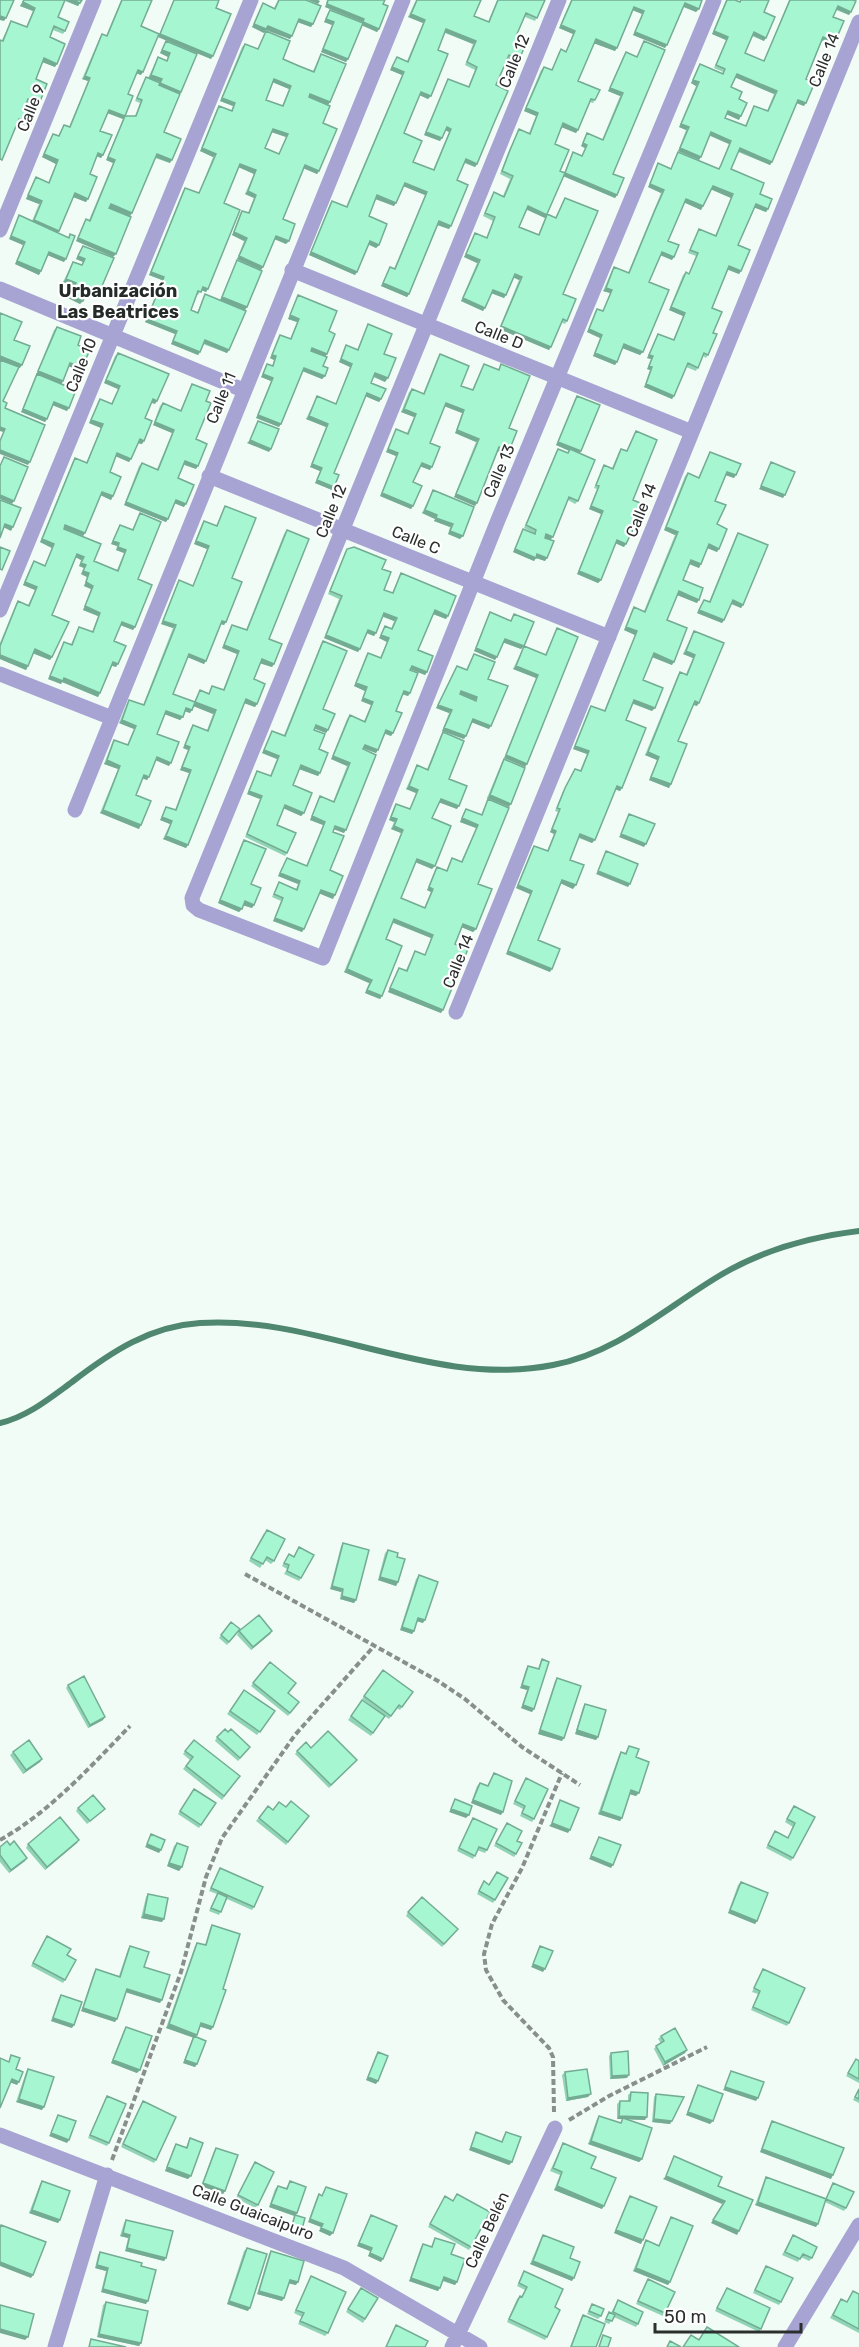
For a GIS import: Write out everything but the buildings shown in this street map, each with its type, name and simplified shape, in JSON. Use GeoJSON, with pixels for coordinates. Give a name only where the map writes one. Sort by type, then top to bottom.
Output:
{"type":"FeatureCollection","features":[{"type":"Feature","properties":{"kind":"street","name":"Calle 9"},"geometry":{"type":"LineString","coordinates":[[0,230],[94,0]]}},
{"type":"Feature","properties":{"kind":"street","name":"Calle 10"},"geometry":{"type":"LineString","coordinates":[[0,610],[251,0]]}},
{"type":"Feature","properties":{"kind":"street","name":"Calle 11"},"geometry":{"type":"LineString","coordinates":[[75,810],[243,390],[403,0]]}},
{"type":"Feature","properties":{"kind":"street","name":"Calle 12"},"geometry":{"type":"LineString","coordinates":[[323,958],[199,910],[193,905],[192,898],[558,0]]}},
{"type":"Feature","properties":{"kind":"street","name":"Calle 13"},"geometry":{"type":"LineString","coordinates":[[323,958],[473,582],[714,0]]}},
{"type":"Feature","properties":{"kind":"street","name":"Calle 14"},"geometry":{"type":"LineString","coordinates":[[456,1012],[859,22]]}},
{"type":"Feature","properties":{"kind":"street","name":"Calle D"},"geometry":{"type":"LineString","coordinates":[[292,270],[692,432]]}},
{"type":"Feature","properties":{"kind":"street"},"geometry":{"type":"LineString","coordinates":[[0,289],[243,390]]}},
{"type":"Feature","properties":{"kind":"street","name":"Calle C"},"geometry":{"type":"LineString","coordinates":[[209,476],[609,637]]}},
{"type":"Feature","properties":{"kind":"street"},"geometry":{"type":"LineString","coordinates":[[0,674],[112,718]]}},
{"type":"Feature","properties":{"kind":"street","name":"Calle Belén"},"geometry":{"type":"LineString","coordinates":[[455,2341],[555,2128]]}},
{"type":"Feature","properties":{"kind":"street","name":"Calle Guaicaipuro"},"geometry":{"type":"LineString","coordinates":[[0,2135],[344,2268],[381,2288],[455,2341],[480,2347]]}},
{"type":"Feature","properties":{"kind":"street"},"geometry":{"type":"LineString","coordinates":[[55,2347],[107,2175]]}},
{"type":"Feature","properties":{"kind":"street"},"geometry":{"type":"LineString","coordinates":[[785,2347],[859,2225]]}},
{"type":"Feature","properties":{"kind":"path"},"geometry":{"type":"LineString","coordinates":[[245,1574],[375,1645],[465,1699],[522,1747],[580,1785]]}},
{"type":"Feature","properties":{"kind":"path"},"geometry":{"type":"LineString","coordinates":[[107,2175],[181,1972],[206,1877],[222,1838],[295,1735],[375,1645]]}},
{"type":"Feature","properties":{"kind":"path"},"geometry":{"type":"LineString","coordinates":[[0,1840],[47,1805],[130,1726]]}},
{"type":"Feature","properties":{"kind":"path"},"geometry":{"type":"LineString","coordinates":[[562,1773],[522,1868],[489,1930],[484,1954],[486,1970],[498,1994],[542,2040],[553,2057],[555,2128],[609,2096],[708,2048]]}},
{"type":"Feature","properties":{"kind":"waterway"},"geometry":{"type":"LineString","coordinates":[[0,1423],[38,1406],[132,1342],[164,1329],[200,1323],[244,1323],[288,1330],[419,1360],[463,1367],[508,1370],[553,1365],[598,1351],[619,1340],[719,1276],[752,1259],[804,1241],[859,1231]]}},
{"type":"Feature","properties":{"kind":"district","name":"Urbanización Las Beatrices"},"geometry":{"type":"Point","coordinates":[118,301]}}]}
